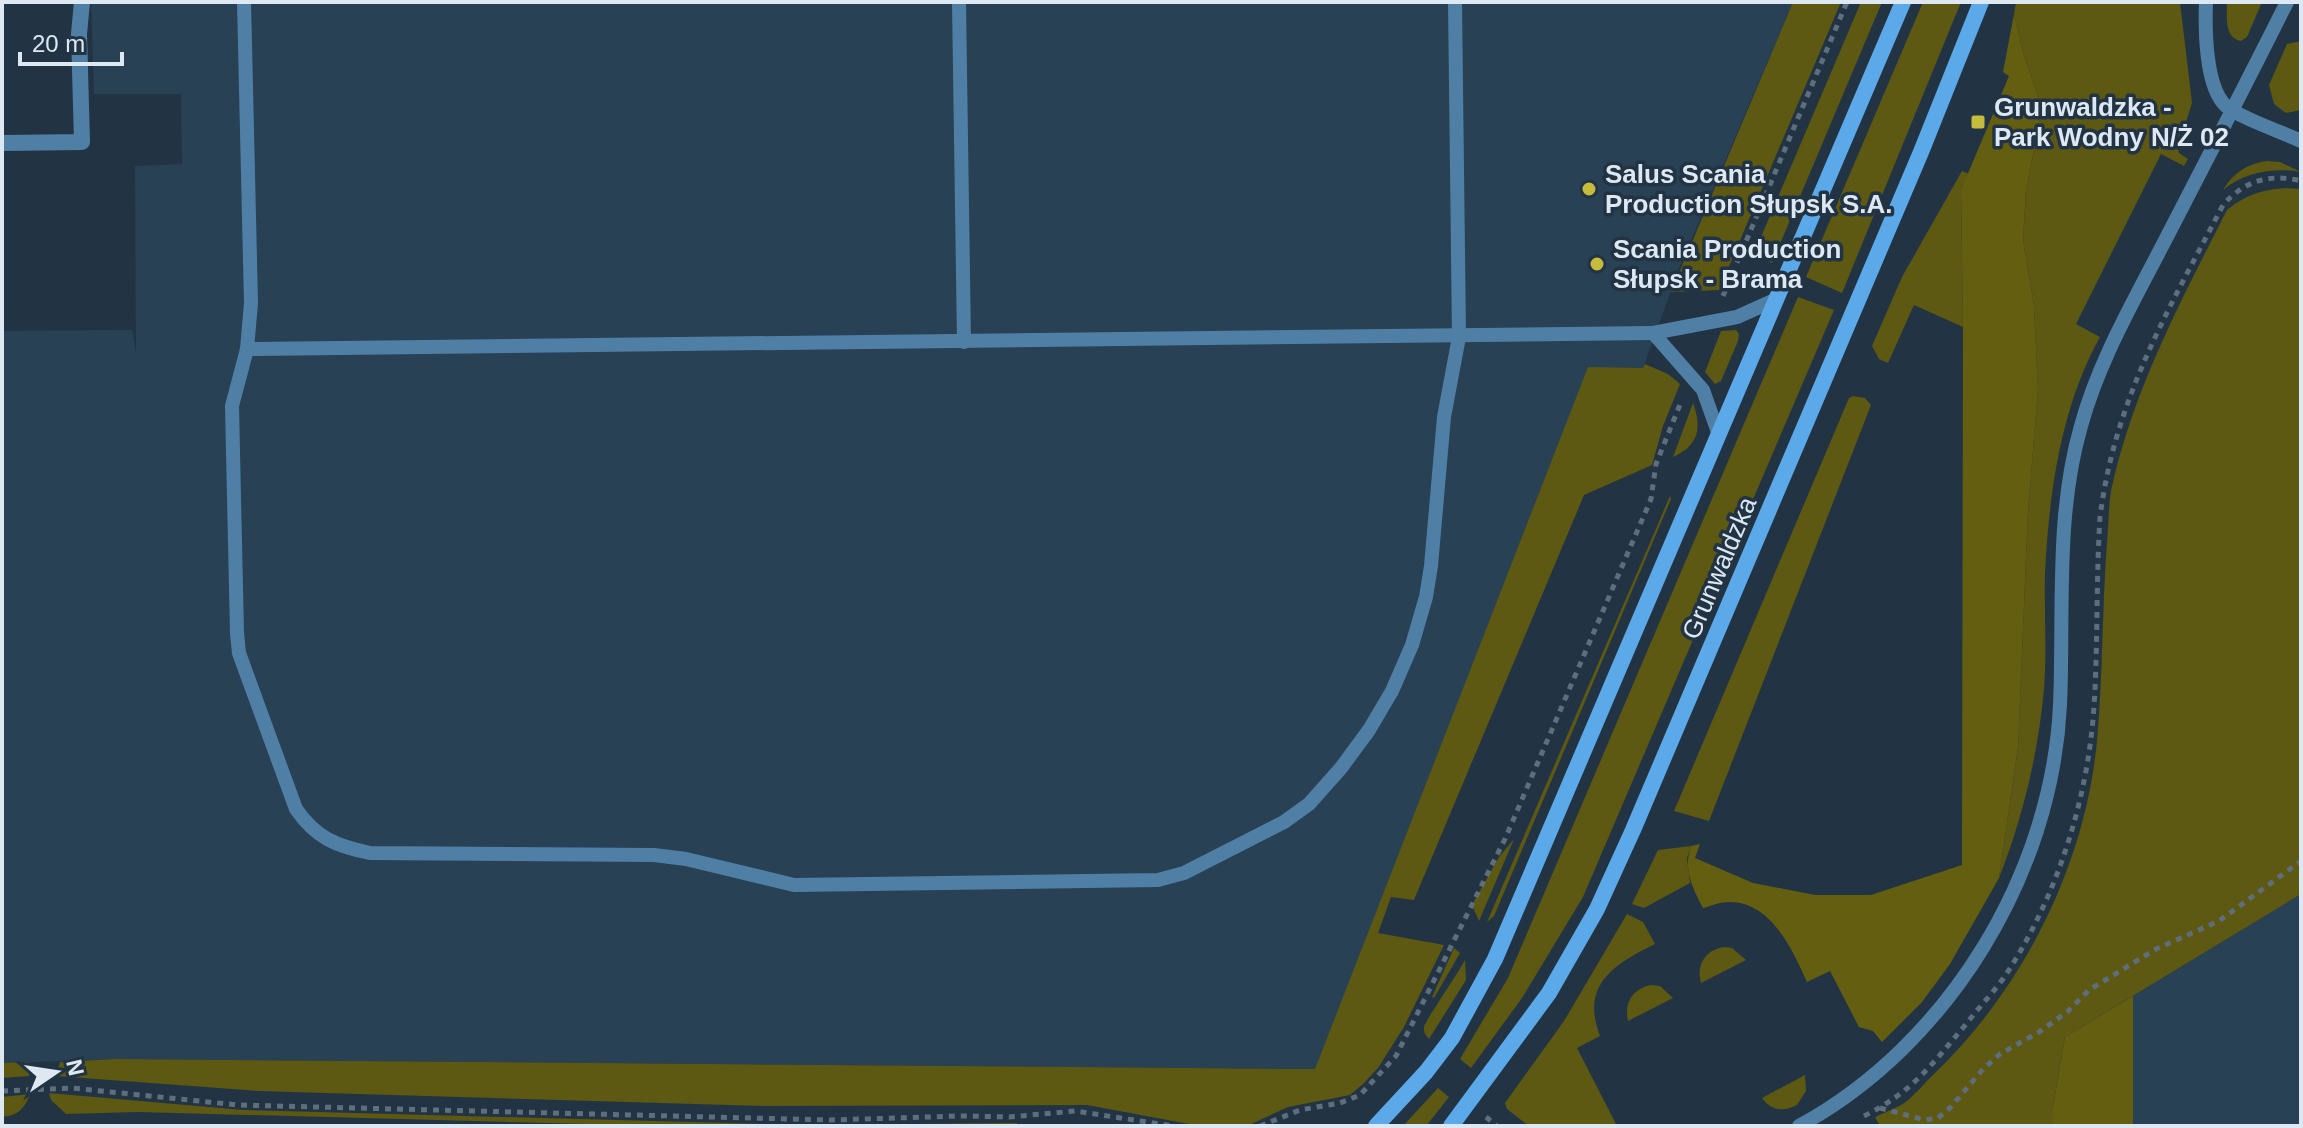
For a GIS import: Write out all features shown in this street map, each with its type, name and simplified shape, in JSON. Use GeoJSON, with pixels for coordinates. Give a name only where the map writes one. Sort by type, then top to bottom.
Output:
{"type":"FeatureCollection","features":[{"type":"Feature","properties":{"kind":"street"},"geometry":{"type":"LineString","coordinates":[[2,143],[82,142],[79,34],[82,2]]}},
{"type":"Feature","properties":{"kind":"street","name":"Grunwaldzka"},"geometry":{"type":"LineString","coordinates":[[1376,1126],[1426,1072],[1452,1038],[1495,959],[1903,2]]}},
{"type":"Feature","properties":{"kind":"street","name":"Grunwaldzka"},"geometry":{"type":"LineString","coordinates":[[1451,1126],[1549,993],[1597,909],[1646,801],[1879,252],[1981,2]]}},
{"type":"Feature","properties":{"kind":"lane"},"geometry":{"type":"LineString","coordinates":[[244,2],[251,247],[247,349],[232,406],[239,653],[296,809],[308,826],[328,841],[370,853],[654,855],[686,859],[794,885],[1170,879],[1284,822],[1309,804],[1341,768],[1392,691],[1412,645],[1431,566],[1444,417],[1459,337],[1455,2]]}},
{"type":"Feature","properties":{"kind":"lane"},"geometry":{"type":"LineString","coordinates":[[959,2],[964,342]]}},
{"type":"Feature","properties":{"kind":"lane"},"geometry":{"type":"LineString","coordinates":[[2206,2],[2208,51],[2215,85],[2225,105],[2301,141]]}},
{"type":"Feature","properties":{"kind":"lane"},"geometry":{"type":"LineString","coordinates":[[1799,1126],[1824,1113],[1887,1063],[1943,1003],[1983,948],[2029,855],[2045,809],[2056,744],[2066,512],[2081,425],[2105,358],[2287,2]]}},
{"type":"Feature","properties":{"kind":"lane"},"geometry":{"type":"LineString","coordinates":[[247,349],[1653,333],[1737,317],[1777,299]]}},
{"type":"Feature","properties":{"kind":"lane"},"geometry":{"type":"LineString","coordinates":[[1653,333],[1703,390],[1719,435]]}},
{"type":"Feature","properties":{"kind":"path"},"geometry":{"type":"LineString","coordinates":[[1724,291],[1847,2]]}},
{"type":"Feature","properties":{"kind":"path"},"geometry":{"type":"LineString","coordinates":[[1872,1112],[1897,1098],[1921,1076],[2003,979],[2040,916],[2066,848],[2084,780],[2094,707],[2098,549],[2103,489],[2120,420],[2138,371],[2223,205],[2240,188],[2263,179],[2280,177],[2301,181]]}},
{"type":"Feature","properties":{"kind":"path"},"geometry":{"type":"LineString","coordinates":[[1260,1126],[1300,1110],[1340,1103],[1360,1095],[1399,1051],[1505,839],[1651,499],[1656,464],[1685,391]]}},
{"type":"Feature","properties":{"kind":"path"},"geometry":{"type":"LineString","coordinates":[[1880,1108],[1925,1120],[1938,1118],[2000,1054],[2058,1019],[2089,990],[2156,949],[2219,921],[2301,861]]}},
{"type":"Feature","properties":{"kind":"path"},"geometry":{"type":"LineString","coordinates":[[2,1091],[72,1088],[238,1105],[830,1120],[1009,1117],[1075,1111],[1173,1126]]}},
{"type":"Feature","properties":{"kind":"shaded area"},"geometry":{"type":"Polygon","coordinates":[[[91,2],[1793,2],[1678,271],[1643,368],[1588,368],[1316,1069],[115,1059],[2,1063],[2,331],[132,330],[136,353],[135,166],[182,164],[181,94],[94,94],[91,2]]]}},
{"type":"Feature","properties":{"kind":"shaded area"},"geometry":{"type":"Polygon","coordinates":[[[1793,2],[1841,2],[1719,290],[1671,292],[1793,2]]]}},
{"type":"Feature","properties":{"kind":"shaded area"},"geometry":{"type":"Polygon","coordinates":[[[1861,2],[1882,2],[1772,263],[1755,255],[1755,251],[1861,2]]]}},
{"type":"Feature","properties":{"kind":"shaded area"},"geometry":{"type":"Polygon","coordinates":[[[1923,2],[1961,2],[1842,293],[1806,277],[1923,2]]]}},
{"type":"Feature","properties":{"kind":"shaded area"},"geometry":{"type":"Polygon","coordinates":[[[2016,2],[2180,2],[2192,103],[2178,148],[2179,153],[2188,159],[2184,166],[2161,154],[2076,324],[2100,337],[2076,392],[2059,451],[2047,543],[2045,674],[2041,713],[2022,809],[1999,878],[2018,747],[2028,512],[2038,390],[2034,305],[2023,240],[2026,191],[2042,107],[2024,56],[2014,14],[2016,2]]]}},
{"type":"Feature","properties":{"kind":"shaded area"},"geometry":{"type":"Polygon","coordinates":[[[2227,2],[2262,2],[2247,37],[2241,41],[2229,31],[2227,2]]]}},
{"type":"Feature","properties":{"kind":"shaded area"},"geometry":{"type":"Polygon","coordinates":[[[2014,14],[2024,56],[2042,107],[2026,191],[2023,240],[2034,305],[2038,390],[2028,512],[2018,747],[1999,878],[1950,964],[1922,1002],[1882,1042],[1873,1031],[1859,1027],[1830,971],[1807,982],[1778,929],[1756,909],[1728,902],[1703,908],[1690,878],[1689,854],[1691,846],[1700,844],[1695,858],[1753,883],[1815,895],[1871,895],[1962,865],[1961,190],[2009,76],[2003,72],[2014,14]]]}},
{"type":"Feature","properties":{"kind":"shaded area"},"geometry":{"type":"Polygon","coordinates":[[[2301,41],[2301,110],[2286,113],[2274,104],[2269,85],[2287,44],[2301,41]]]}},
{"type":"Feature","properties":{"kind":"shaded area"},"geometry":{"type":"Polygon","coordinates":[[[2267,161],[2280,162],[2301,172],[2260,172],[2240,179],[2223,190],[2242,170],[2267,161]]]}},
{"type":"Feature","properties":{"kind":"shaded area"},"geometry":{"type":"Polygon","coordinates":[[[1962,171],[1969,174],[1961,190],[1963,327],[1914,305],[1888,363],[1879,359],[1872,346],[1902,277],[1962,171]]]}},
{"type":"Feature","properties":{"kind":"shaded area"},"geometry":{"type":"Polygon","coordinates":[[[2285,188],[2301,189],[2301,894],[2065,1037],[2053,1107],[2053,1126],[1880,1126],[1875,1117],[1910,1098],[1965,1041],[1995,1004],[2044,923],[2064,879],[2090,788],[2097,741],[2109,504],[2134,411],[2193,276],[2227,210],[2254,194],[2285,188]]]}},
{"type":"Feature","properties":{"kind":"shaded area"},"geometry":{"type":"Polygon","coordinates":[[[1798,297],[1834,310],[1583,897],[1522,998],[1471,1068],[1460,1059],[1508,978],[1798,297]]]}},
{"type":"Feature","properties":{"kind":"shaded area"},"geometry":{"type":"Polygon","coordinates":[[[1736,330],[1738,341],[1721,381],[1715,384],[1705,372],[1721,331],[1736,330]]]}},
{"type":"Feature","properties":{"kind":"shaded area"},"geometry":{"type":"Polygon","coordinates":[[[1645,364],[1668,374],[1680,384],[1652,465],[1584,495],[1414,900],[1391,897],[1378,933],[1444,945],[1404,1027],[1378,1068],[1350,1095],[1288,1107],[1247,1126],[1200,1126],[1087,1105],[763,1106],[258,1091],[56,1076],[60,1062],[115,1059],[1315,1069],[1588,367],[1643,368],[1645,364]]]}},
{"type":"Feature","properties":{"kind":"shaded area"},"geometry":{"type":"Polygon","coordinates":[[[1849,398],[1865,398],[1871,405],[1709,821],[1674,811],[1849,398]]]}},
{"type":"Feature","properties":{"kind":"shaded area"},"geometry":{"type":"Polygon","coordinates":[[[1693,403],[1696,435],[1688,447],[1673,457],[1693,403]]]}},
{"type":"Feature","properties":{"kind":"shaded area"},"geometry":{"type":"Polygon","coordinates":[[[1670,496],[1494,916],[1487,922],[1670,496]]]}},
{"type":"Feature","properties":{"kind":"shaded area"},"geometry":{"type":"Polygon","coordinates":[[[1514,839],[1479,921],[1472,905],[1499,857],[1514,839]]]}},
{"type":"Feature","properties":{"kind":"shaded area"},"geometry":{"type":"Polygon","coordinates":[[[1691,846],[1687,858],[1690,883],[1644,908],[1632,904],[1658,850],[1691,846]]]}},
{"type":"Feature","properties":{"kind":"shaded area"},"geometry":{"type":"Polygon","coordinates":[[[2301,894],[2301,1126],[2133,1126],[2133,996],[2301,894]]]}},
{"type":"Feature","properties":{"kind":"shaded area"},"geometry":{"type":"Polygon","coordinates":[[[1627,914],[1643,922],[1655,944],[1615,968],[1605,978],[1595,1002],[1600,1036],[1577,1048],[1617,1126],[1529,1126],[1507,1109],[1505,1103],[1564,1021],[1627,914]]]}},
{"type":"Feature","properties":{"kind":"shaded area"},"geometry":{"type":"Polygon","coordinates":[[[1454,948],[1460,953],[1434,998],[1432,997],[1454,948]]]}},
{"type":"Feature","properties":{"kind":"shaded area"},"geometry":{"type":"Polygon","coordinates":[[[1732,948],[1746,960],[1701,983],[1700,970],[1704,959],[1712,951],[1732,948]]]}},
{"type":"Feature","properties":{"kind":"shaded area"},"geometry":{"type":"Polygon","coordinates":[[[1465,960],[1466,980],[1429,1039],[1424,1027],[1465,960]]]}},
{"type":"Feature","properties":{"kind":"shaded area"},"geometry":{"type":"Polygon","coordinates":[[[1651,985],[1660,986],[1673,998],[1628,1021],[1627,1008],[1634,993],[1651,985]]]}},
{"type":"Feature","properties":{"kind":"shaded area"},"geometry":{"type":"Polygon","coordinates":[[[2133,996],[2133,1126],[2053,1126],[2053,1107],[2065,1037],[2133,996]]]}},
{"type":"Feature","properties":{"kind":"shaded area"},"geometry":{"type":"Polygon","coordinates":[[[29,1062],[29,1076],[2,1078],[2,1063],[29,1062]]]}},
{"type":"Feature","properties":{"kind":"shaded area"},"geometry":{"type":"Polygon","coordinates":[[[1805,1075],[1806,1091],[1797,1105],[1778,1109],[1769,1106],[1762,1098],[1805,1075]]]}},
{"type":"Feature","properties":{"kind":"shaded area"},"geometry":{"type":"Polygon","coordinates":[[[1438,1088],[1449,1097],[1426,1126],[1403,1126],[1438,1088]]]}},
{"type":"Feature","properties":{"kind":"shaded area"},"geometry":{"type":"Polygon","coordinates":[[[49,1093],[243,1110],[804,1125],[1017,1123],[1017,1126],[660,1126],[138,1112],[66,1114],[51,1100],[49,1093]]]}},
{"type":"Feature","properties":{"kind":"shaded area"},"geometry":{"type":"Polygon","coordinates":[[[30,1094],[20,1111],[2,1117],[2,1097],[30,1094]]]}},
{"type":"Feature","properties":{"kind":"place","name":"Grunwaldzka - Park Wodny N/Ż 02"},"geometry":{"type":"Point","coordinates":[1978,122]}},
{"type":"Feature","properties":{"kind":"place","name":"Salus Scania Production Słupsk S.A."},"geometry":{"type":"Point","coordinates":[1589,189]}},
{"type":"Feature","properties":{"kind":"place","name":"Scania Production Słupsk - Brama"},"geometry":{"type":"Point","coordinates":[1597,264]}}]}
